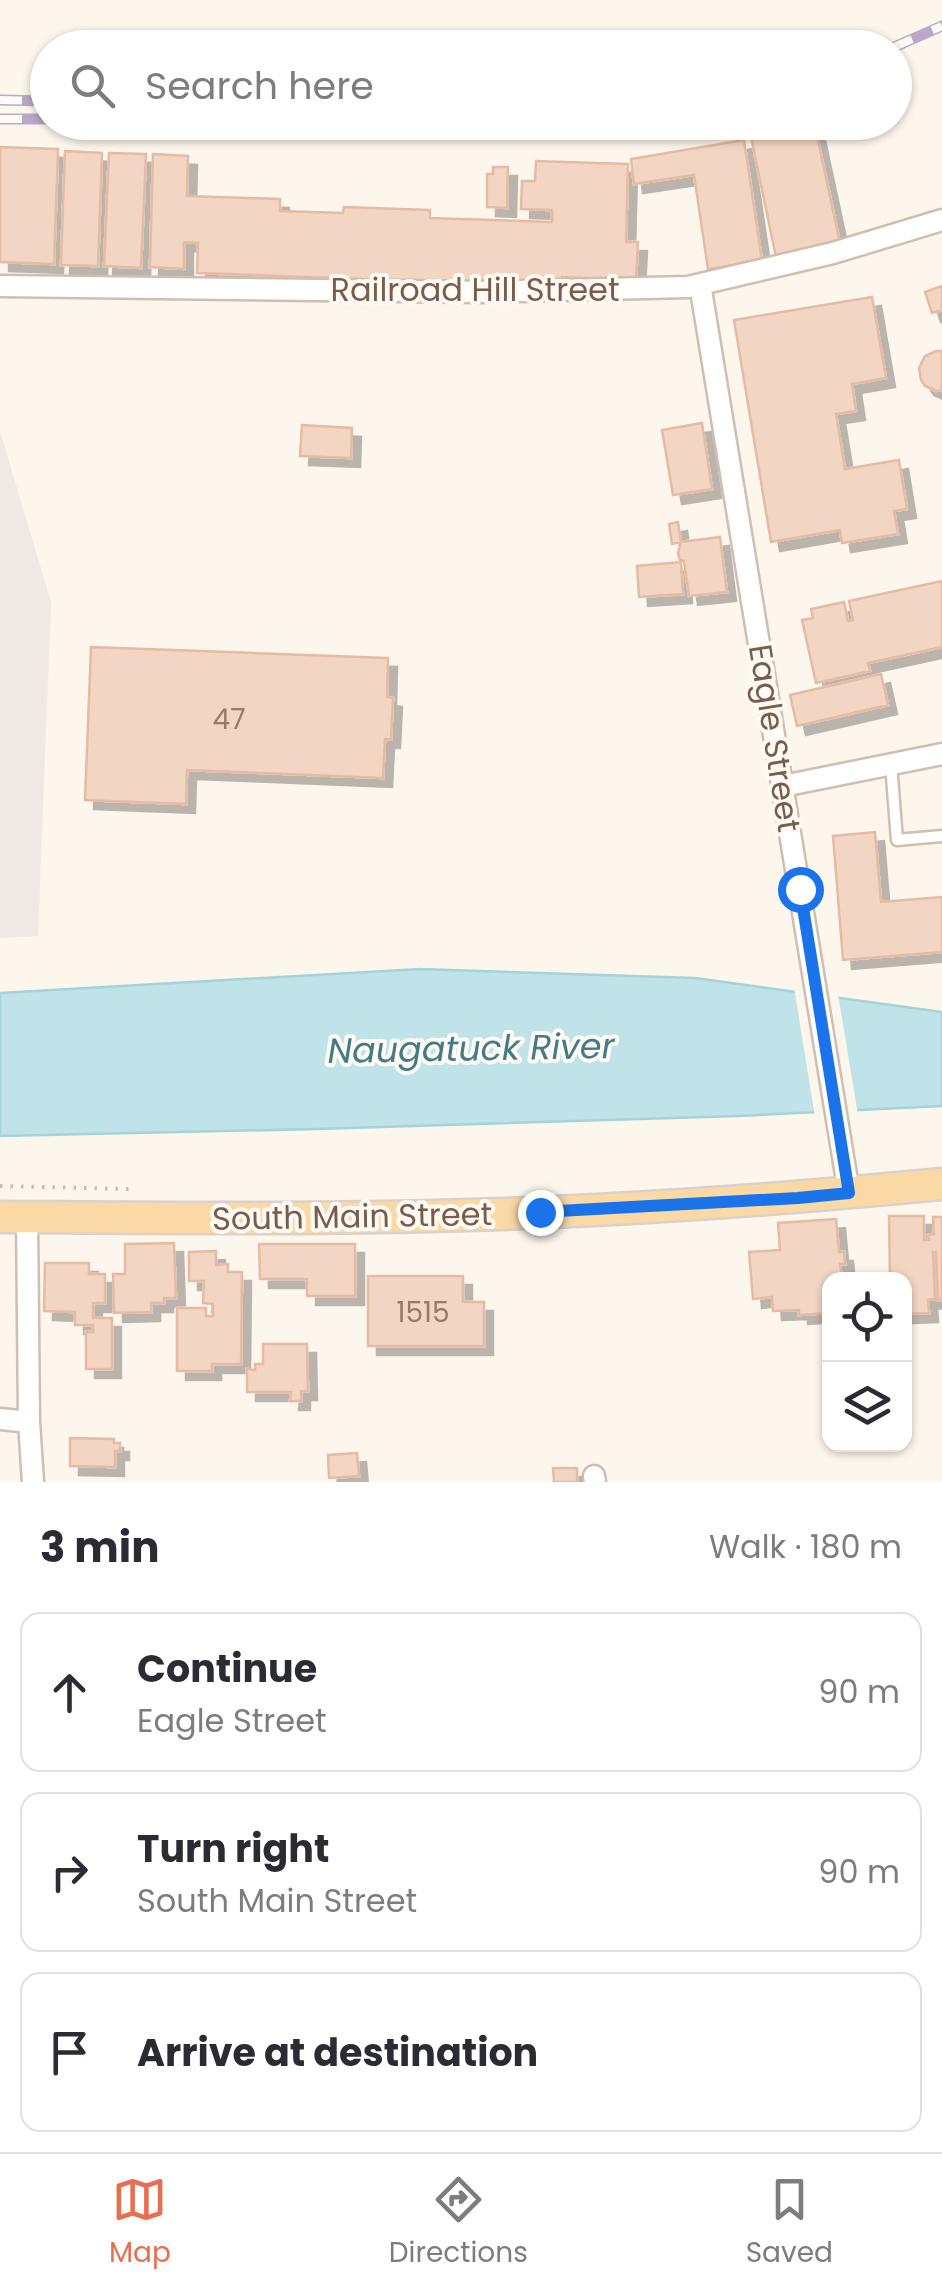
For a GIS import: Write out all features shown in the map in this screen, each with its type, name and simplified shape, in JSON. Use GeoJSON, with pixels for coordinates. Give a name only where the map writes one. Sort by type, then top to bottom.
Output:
{"type":"FeatureCollection","features":[{"type":"Feature","properties":{"kind":"main road","name":"South Main Street"},"geometry":{"type":"LineString","coordinates":[[13,1217],[498,1214],[778,1200],[942,1184]]}},
{"type":"Feature","properties":{"kind":"street","name":"Railroad Hill Street"},"geometry":{"type":"LineString","coordinates":[[0,286],[480,292],[683,287],[833,253],[942,220]]}},
{"type":"Feature","properties":{"kind":"street","name":"Eagle Street"},"geometry":{"type":"LineString","coordinates":[[700,284],[849,1193]]}},
{"type":"Feature","properties":{"kind":"street"},"geometry":{"type":"LineString","coordinates":[[783,786],[942,754]]}},
{"type":"Feature","properties":{"kind":"street"},"geometry":{"type":"LineString","coordinates":[[13,1217],[33,1482]]}},
{"type":"Feature","properties":{"kind":"street"},"geometry":{"type":"LineString","coordinates":[[0,1418],[29,1422]]}},
{"type":"Feature","properties":{"kind":"lane"},"geometry":{"type":"LineString","coordinates":[[891,764],[897,840],[942,836]]}},
{"type":"Feature","properties":{"kind":"path"},"geometry":{"type":"LineString","coordinates":[[0,1186],[134,1188]]}},
{"type":"Feature","properties":{"kind":"shaded area"},"geometry":{"type":"Polygon","coordinates":[[[0,431],[51,602],[38,936],[0,938],[0,431]]]}},
{"type":"Feature","properties":{"kind":"water","name":"Naugatuck River"},"geometry":{"type":"Polygon","coordinates":[[[420,969],[695,978],[942,1012],[942,1106],[739,1116],[0,1136],[0,993],[420,969]]]}},
{"type":"Feature","properties":{"kind":"pier"},"geometry":{"type":"Polygon","coordinates":[[[794,987],[838,994],[858,1115],[815,1117],[794,987]]]}},
{"type":"Feature","properties":{"kind":"building"},"geometry":{"type":"Polygon","coordinates":[[[744,140],[762,261],[708,269],[694,175],[634,184],[631,159],[744,140]]]}},
{"type":"Feature","properties":{"kind":"building"},"geometry":{"type":"Polygon","coordinates":[[[752,140],[818,140],[840,243],[776,257],[752,140]]]}},
{"type":"Feature","properties":{"kind":"building"},"geometry":{"type":"Polygon","coordinates":[[[0,147],[58,149],[54,264],[0,262],[0,147]]]}},
{"type":"Feature","properties":{"kind":"building"},"geometry":{"type":"Polygon","coordinates":[[[65,151],[102,153],[98,266],[61,265],[65,151]]]}},
{"type":"Feature","properties":{"kind":"building"},"geometry":{"type":"Polygon","coordinates":[[[109,153],[146,154],[141,268],[104,266],[109,153]]]}},
{"type":"Feature","properties":{"kind":"building"},"geometry":{"type":"Polygon","coordinates":[[[153,154],[188,156],[187,196],[280,199],[280,211],[343,213],[344,207],[430,210],[430,218],[552,222],[552,210],[521,209],[522,181],[535,181],[536,161],[628,164],[626,242],[638,242],[636,280],[562,277],[561,286],[197,273],[198,243],[184,242],[184,269],[150,267],[153,154]]]}},
{"type":"Feature","properties":{"kind":"building"},"geometry":{"type":"Polygon","coordinates":[[[493,167],[508,167],[507,208],[487,207],[487,174],[493,174],[493,167]]]}},
{"type":"Feature","properties":{"kind":"building"},"geometry":{"type":"Polygon","coordinates":[[[942,286],[942,310],[932,313],[925,292],[942,286]]]}},
{"type":"Feature","properties":{"kind":"building"},"geometry":{"type":"Polygon","coordinates":[[[872,297],[886,378],[852,384],[856,411],[836,414],[845,469],[899,460],[907,509],[894,511],[898,534],[842,543],[840,530],[771,542],[734,320],[872,297]]]}},
{"type":"Feature","properties":{"kind":"building"},"geometry":{"type":"Polygon","coordinates":[[[942,351],[942,390],[936,391],[925,386],[919,368],[925,356],[942,351]]]}},
{"type":"Feature","properties":{"kind":"building"},"geometry":{"type":"Polygon","coordinates":[[[702,423],[712,489],[673,495],[662,430],[702,423]]]}},
{"type":"Feature","properties":{"kind":"building"},"geometry":{"type":"Polygon","coordinates":[[[302,425],[352,428],[351,458],[300,456],[302,425]]]}},
{"type":"Feature","properties":{"kind":"building"},"geometry":{"type":"Polygon","coordinates":[[[678,522],[681,542],[672,544],[669,524],[678,522]]]}},
{"type":"Feature","properties":{"kind":"building"},"geometry":{"type":"Polygon","coordinates":[[[720,537],[727,592],[689,596],[684,561],[678,553],[681,542],[720,537]]]}},
{"type":"Feature","properties":{"kind":"building"},"geometry":{"type":"Polygon","coordinates":[[[681,562],[683,594],[639,597],[637,566],[681,562]]]}},
{"type":"Feature","properties":{"kind":"building"},"geometry":{"type":"Polygon","coordinates":[[[942,581],[942,647],[868,663],[870,671],[816,683],[802,620],[813,618],[811,609],[844,602],[848,621],[853,620],[849,601],[942,581]]]}},
{"type":"Feature","properties":{"kind":"building"},"geometry":{"type":"Polygon","coordinates":[[[91,647],[388,658],[387,697],[393,698],[391,739],[385,739],[383,778],[187,770],[186,804],[85,800],[91,647]]]}},
{"type":"Feature","properties":{"kind":"building"},"geometry":{"type":"Polygon","coordinates":[[[881,674],[888,705],[797,726],[790,695],[881,674]]]}},
{"type":"Feature","properties":{"kind":"building"},"geometry":{"type":"Polygon","coordinates":[[[875,832],[881,902],[942,897],[942,952],[843,960],[833,836],[875,832]]]}},
{"type":"Feature","properties":{"kind":"building"},"geometry":{"type":"Polygon","coordinates":[[[889,1216],[924,1216],[924,1240],[934,1234],[933,1217],[942,1217],[942,1300],[938,1300],[936,1252],[935,1299],[928,1300],[929,1313],[912,1314],[912,1272],[890,1272],[889,1216]]]}},
{"type":"Feature","properties":{"kind":"building"},"geometry":{"type":"Polygon","coordinates":[[[836,1219],[839,1252],[844,1252],[845,1264],[840,1264],[841,1272],[822,1272],[822,1313],[773,1311],[772,1297],[753,1299],[749,1252],[780,1250],[778,1223],[836,1219]]]}},
{"type":"Feature","properties":{"kind":"building"},"geometry":{"type":"Polygon","coordinates":[[[174,1243],[176,1298],[151,1303],[151,1312],[114,1313],[113,1274],[125,1274],[125,1244],[174,1243]]]}},
{"type":"Feature","properties":{"kind":"building"},"geometry":{"type":"Polygon","coordinates":[[[259,1244],[355,1244],[355,1296],[307,1296],[307,1279],[260,1279],[259,1244]]]}},
{"type":"Feature","properties":{"kind":"building"},"geometry":{"type":"Polygon","coordinates":[[[216,1251],[216,1265],[228,1264],[228,1272],[242,1272],[241,1364],[212,1364],[212,1371],[177,1371],[177,1308],[206,1308],[206,1316],[213,1316],[213,1304],[203,1303],[204,1281],[189,1281],[189,1252],[216,1251]]]}},
{"type":"Feature","properties":{"kind":"building"},"geometry":{"type":"Polygon","coordinates":[[[45,1263],[89,1263],[89,1274],[105,1274],[105,1303],[93,1303],[93,1318],[112,1318],[112,1369],[86,1369],[86,1332],[93,1332],[93,1325],[75,1325],[75,1312],[44,1311],[45,1263]]]}},
{"type":"Feature","properties":{"kind":"building"},"geometry":{"type":"Polygon","coordinates":[[[368,1276],[463,1276],[463,1302],[484,1302],[484,1346],[368,1346],[368,1276]]]}},
{"type":"Feature","properties":{"kind":"building"},"geometry":{"type":"Polygon","coordinates":[[[263,1344],[307,1344],[308,1391],[301,1391],[301,1401],[290,1401],[291,1392],[247,1392],[247,1369],[255,1370],[255,1364],[263,1364],[263,1344]]]}},
{"type":"Feature","properties":{"kind":"building"},"geometry":{"type":"Polygon","coordinates":[[[70,1438],[114,1439],[114,1443],[120,1443],[120,1451],[115,1451],[115,1467],[70,1466],[70,1438]]]}},
{"type":"Feature","properties":{"kind":"building"},"geometry":{"type":"Polygon","coordinates":[[[357,1453],[359,1476],[329,1478],[328,1455],[357,1453]]]}},
{"type":"Feature","properties":{"kind":"building"},"geometry":{"type":"Polygon","coordinates":[[[553,1468],[577,1468],[577,1482],[554,1482],[553,1468]]]}},
{"type":"Feature","properties":{"kind":"railway"},"geometry":{"type":"LineString","coordinates":[[912,39],[942,26]]}},
{"type":"Feature","properties":{"kind":"railway"},"geometry":{"type":"LineString","coordinates":[[0,100],[30,101]]}},
{"type":"Feature","properties":{"kind":"railway"},"geometry":{"type":"LineString","coordinates":[[0,119],[30,119]]}},
{"type":"Feature","properties":{"kind":"route"},"geometry":{"type":"LineString","coordinates":[[540,1212],[849,1193],[800,889]]}}]}
